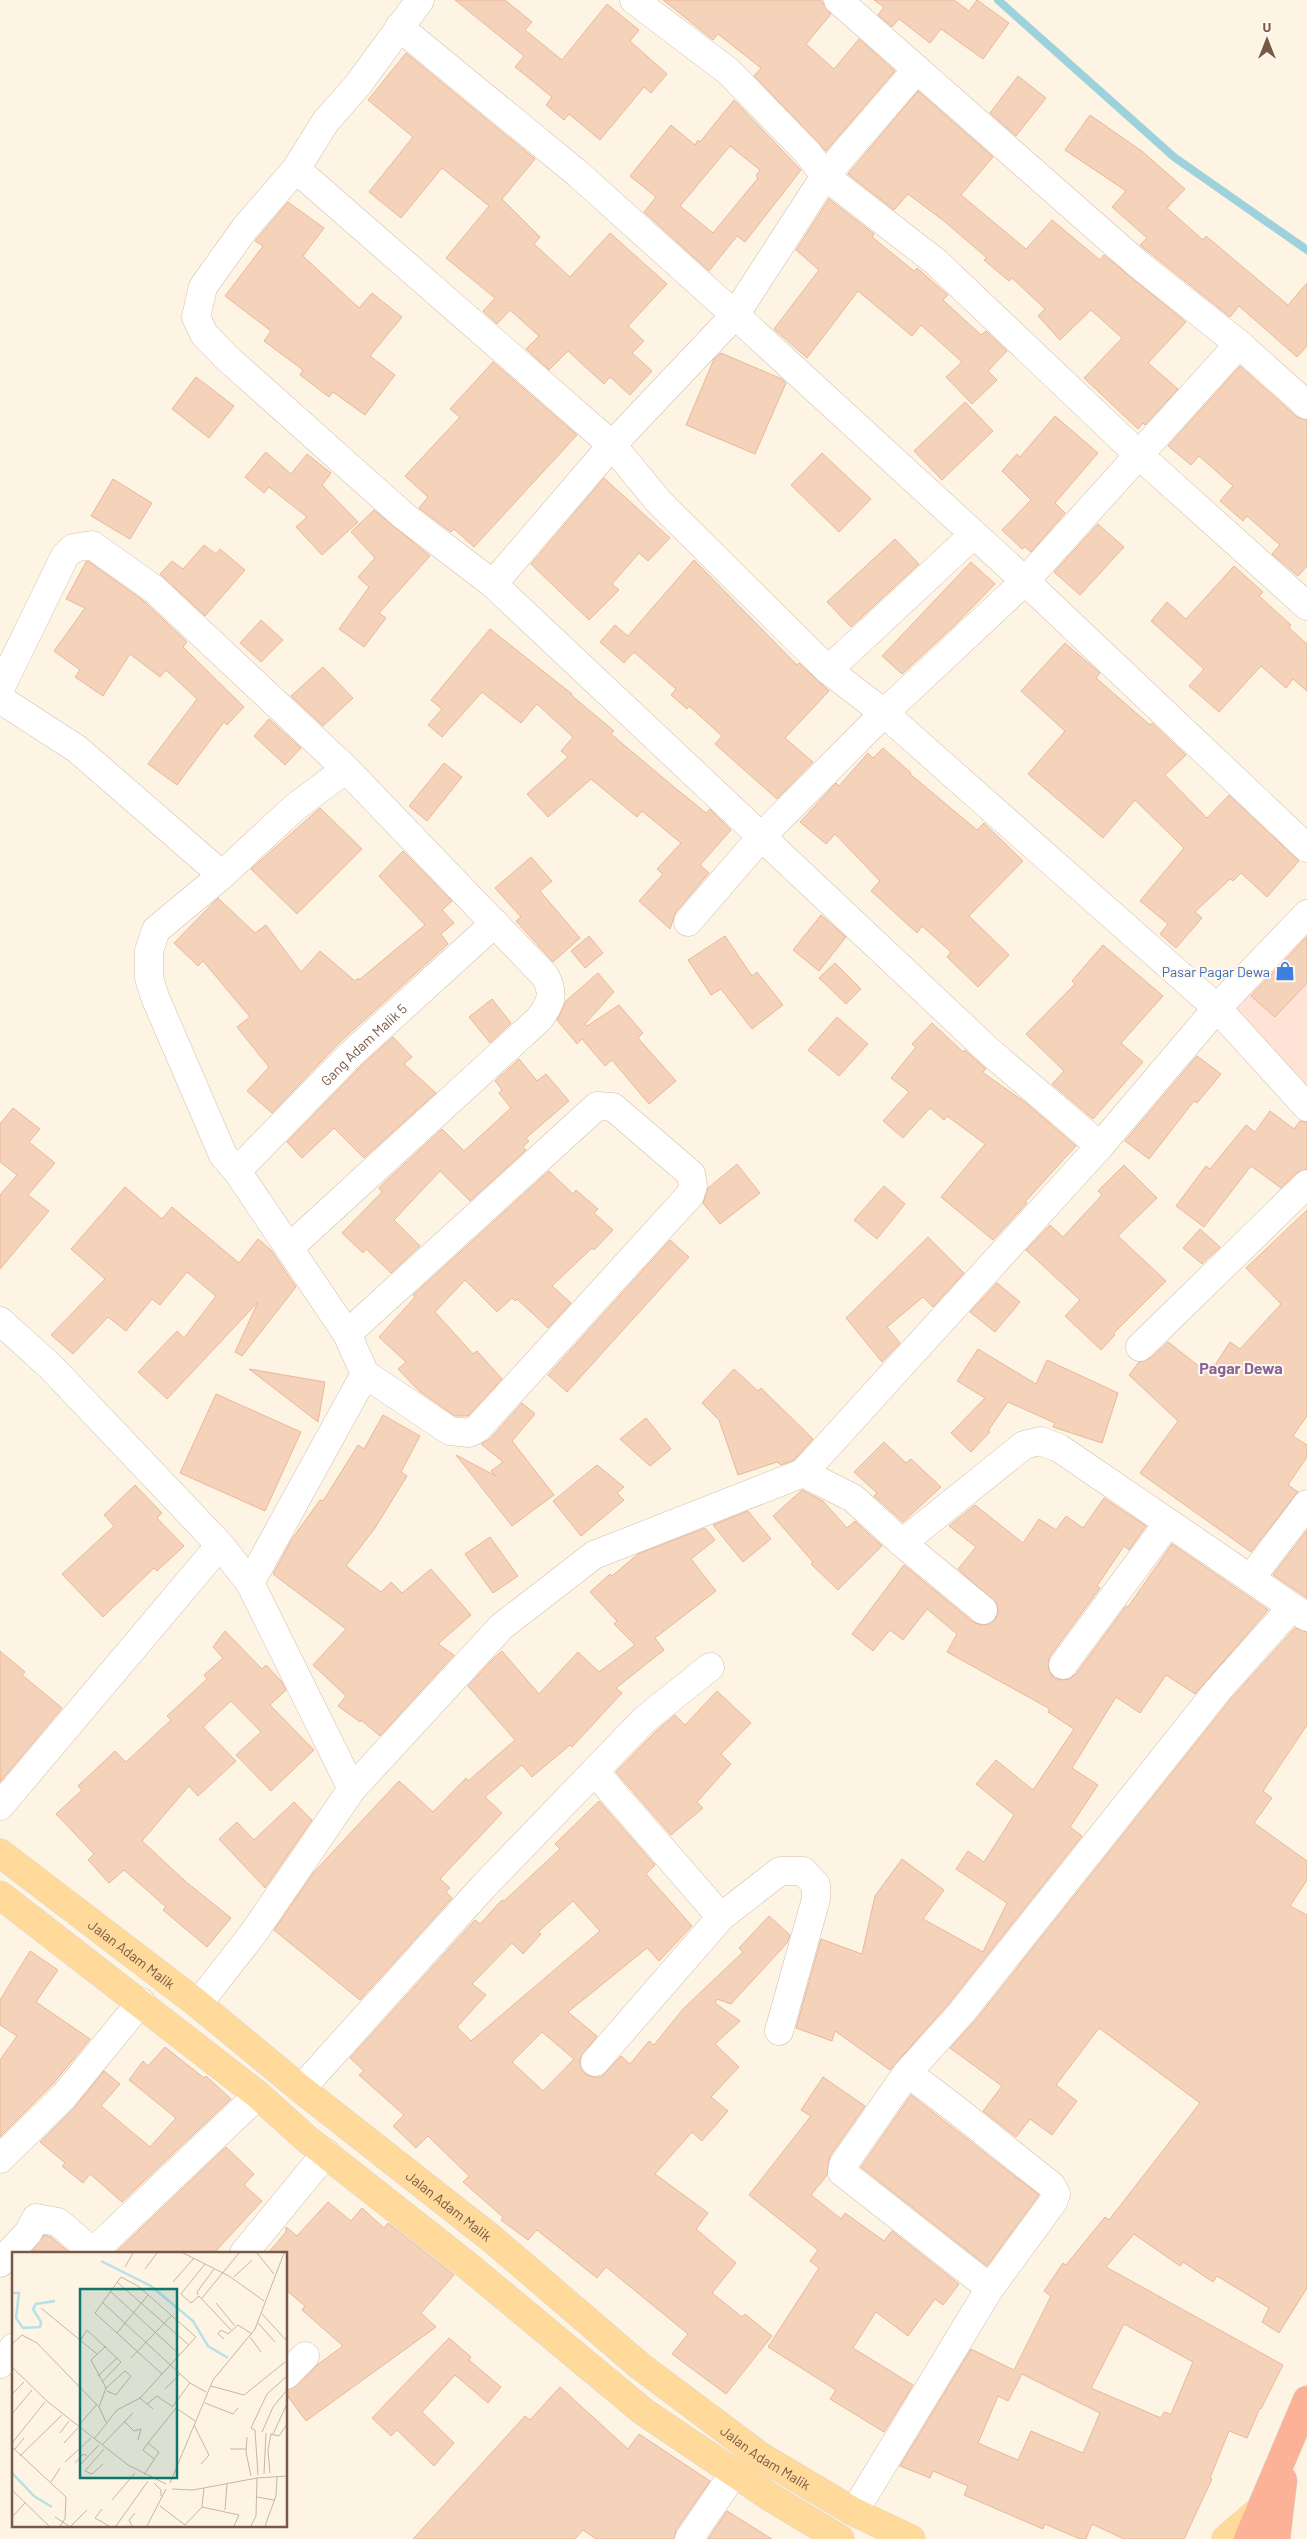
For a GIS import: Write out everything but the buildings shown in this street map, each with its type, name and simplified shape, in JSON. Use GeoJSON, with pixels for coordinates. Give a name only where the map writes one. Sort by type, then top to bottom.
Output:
{"type":"FeatureCollection","features":[{"type":"Feature","properties":{"kind":"highway"},"geometry":{"type":"LineString","coordinates":[[1248,2539],[1307,2400]]}},
{"type":"Feature","properties":{"kind":"highway"},"geometry":{"type":"LineString","coordinates":[[1276,2539],[1288,2446]]}},
{"type":"Feature","properties":{"kind":"main road","name":"Jalan Adam Malik"},"geometry":{"type":"LineString","coordinates":[[0,1853],[198,2004],[492,2239],[640,2366],[760,2456],[854,2512],[911,2539]]}},
{"type":"Feature","properties":{"kind":"main road"},"geometry":{"type":"LineString","coordinates":[[0,1895],[141,2002],[258,2095],[308,2140],[468,2266],[644,2412],[734,2473],[840,2539]]}},
{"type":"Feature","properties":{"kind":"main road"},"geometry":{"type":"LineString","coordinates":[[468,2266],[492,2239]]}},
{"type":"Feature","properties":{"kind":"main road"},"geometry":{"type":"LineString","coordinates":[[1226,2539],[1261,2509]]}},
{"type":"Feature","properties":{"kind":"street"},"geometry":{"type":"LineString","coordinates":[[420,0],[357,86],[326,121],[296,169],[245,228],[203,287],[196,317],[204,334],[226,357],[404,516],[493,584],[989,1051],[1100,1146]]}},
{"type":"Feature","properties":{"kind":"street"},"geometry":{"type":"LineString","coordinates":[[634,0],[728,71],[806,152],[825,176],[936,262],[1139,455],[1307,606]]}},
{"type":"Feature","properties":{"kind":"street"},"geometry":{"type":"LineString","coordinates":[[838,0],[1138,264],[1239,344],[1307,405]]}},
{"type":"Feature","properties":{"kind":"street"},"geometry":{"type":"LineString","coordinates":[[399,27],[577,173],[1025,581],[1307,848]]}},
{"type":"Feature","properties":{"kind":"street"},"geometry":{"type":"LineString","coordinates":[[493,584],[612,445],[735,316],[825,176],[917,69]]}},
{"type":"Feature","properties":{"kind":"street"},"geometry":{"type":"LineString","coordinates":[[296,169],[612,445],[659,502],[828,670],[884,713],[1217,1008],[1307,1107]]}},
{"type":"Feature","properties":{"kind":"street"},"geometry":{"type":"LineString","coordinates":[[688,922],[762,836],[884,713],[1025,581],[1239,344]]}},
{"type":"Feature","properties":{"kind":"street"},"geometry":{"type":"LineString","coordinates":[[828,670],[974,535]]}},
{"type":"Feature","properties":{"kind":"street"},"geometry":{"type":"LineString","coordinates":[[0,689],[65,556],[74,548],[92,545],[154,589],[346,769],[495,923],[545,976],[551,986],[551,1003],[539,1019],[289,1248]]}},
{"type":"Feature","properties":{"kind":"street"},"geometry":{"type":"LineString","coordinates":[[0,699],[77,749],[222,875]]}},
{"type":"Feature","properties":{"kind":"street"},"geometry":{"type":"LineString","coordinates":[[346,769],[294,808],[222,875],[156,930],[149,951],[149,978],[155,997],[223,1155],[237,1171],[347,1334],[365,1374],[450,1431],[469,1433],[478,1428],[690,1196],[693,1186],[691,1174],[613,1107],[597,1106],[347,1334]]}},
{"type":"Feature","properties":{"kind":"street"},"geometry":{"type":"LineString","coordinates":[[198,2004],[252,1935],[352,1789],[501,1627],[594,1555],[803,1472],[1100,1146],[1217,1008],[1307,914]]}},
{"type":"Feature","properties":{"kind":"street","name":"Gang Adam Malik 5"},"geometry":{"type":"LineString","coordinates":[[237,1171],[350,1055],[495,923]]}},
{"type":"Feature","properties":{"kind":"street"},"geometry":{"type":"LineString","coordinates":[[1140,1347],[1307,1184]]}},
{"type":"Feature","properties":{"kind":"street"},"geometry":{"type":"LineString","coordinates":[[0,1321],[51,1367],[220,1545],[250,1583],[352,1789]]}},
{"type":"Feature","properties":{"kind":"street"},"geometry":{"type":"LineString","coordinates":[[250,1583],[365,1374]]}},
{"type":"Feature","properties":{"kind":"street"},"geometry":{"type":"LineString","coordinates":[[902,1543],[1024,1445],[1033,1441],[1040,1441],[1059,1448],[1299,1612],[1218,1690],[968,2005],[907,2073],[843,2165],[842,2172],[990,2288]]}},
{"type":"Feature","properties":{"kind":"street"},"geometry":{"type":"LineString","coordinates":[[803,1472],[853,1498],[902,1543],[983,1610]]}},
{"type":"Feature","properties":{"kind":"street"},"geometry":{"type":"LineString","coordinates":[[1250,1578],[1307,1504]]}},
{"type":"Feature","properties":{"kind":"street"},"geometry":{"type":"LineString","coordinates":[[1063,1665],[1168,1523]]}},
{"type":"Feature","properties":{"kind":"street"},"geometry":{"type":"LineString","coordinates":[[0,1806],[220,1545]]}},
{"type":"Feature","properties":{"kind":"street"},"geometry":{"type":"LineString","coordinates":[[302,2089],[483,1887],[644,1720],[710,1667]]}},
{"type":"Feature","properties":{"kind":"street"},"geometry":{"type":"LineString","coordinates":[[595,1772],[721,1917]]}},
{"type":"Feature","properties":{"kind":"street"},"geometry":{"type":"LineString","coordinates":[[595,2062],[721,1917],[780,1871],[795,1869],[803,1872],[816,1885],[816,1899],[779,2031]]}},
{"type":"Feature","properties":{"kind":"street"},"geometry":{"type":"LineString","coordinates":[[0,2159],[64,2096],[141,2002]]}},
{"type":"Feature","properties":{"kind":"street"},"geometry":{"type":"LineString","coordinates":[[854,2512],[990,2288],[1053,2202],[1055,2190],[994,2142],[971,2120],[907,2073]]}},
{"type":"Feature","properties":{"kind":"street"},"geometry":{"type":"LineString","coordinates":[[0,2263],[28,2233],[36,2218],[58,2222],[92,2252],[258,2095]]}},
{"type":"Feature","properties":{"kind":"street"},"geometry":{"type":"LineString","coordinates":[[245,2252],[326,2153]]}},
{"type":"Feature","properties":{"kind":"street"},"geometry":{"type":"LineString","coordinates":[[0,2364],[12,2349]]}},
{"type":"Feature","properties":{"kind":"street"},"geometry":{"type":"LineString","coordinates":[[288,2373],[305,2356]]}},
{"type":"Feature","properties":{"kind":"street"},"geometry":{"type":"LineString","coordinates":[[689,2539],[734,2473]]}},
{"type":"Feature","properties":{"kind":"shaded area","name":"Pasar Pagar Dewa"},"geometry":{"type":"Polygon","coordinates":[[[1307,921],[1307,1108],[1221,1020],[1307,921]]]}},
{"type":"Feature","properties":{"kind":"waterway"},"geometry":{"type":"LineString","coordinates":[[998,0],[1174,157],[1307,250]]}},
{"type":"Feature","properties":{"kind":"place","name":"Pasar Pagar Dewa"},"geometry":{"type":"Point","coordinates":[1285,971]}},
{"type":"Feature","properties":{"kind":"district","name":"Pagar Dewa"},"geometry":{"type":"Point","coordinates":[1241,1367]}}]}
